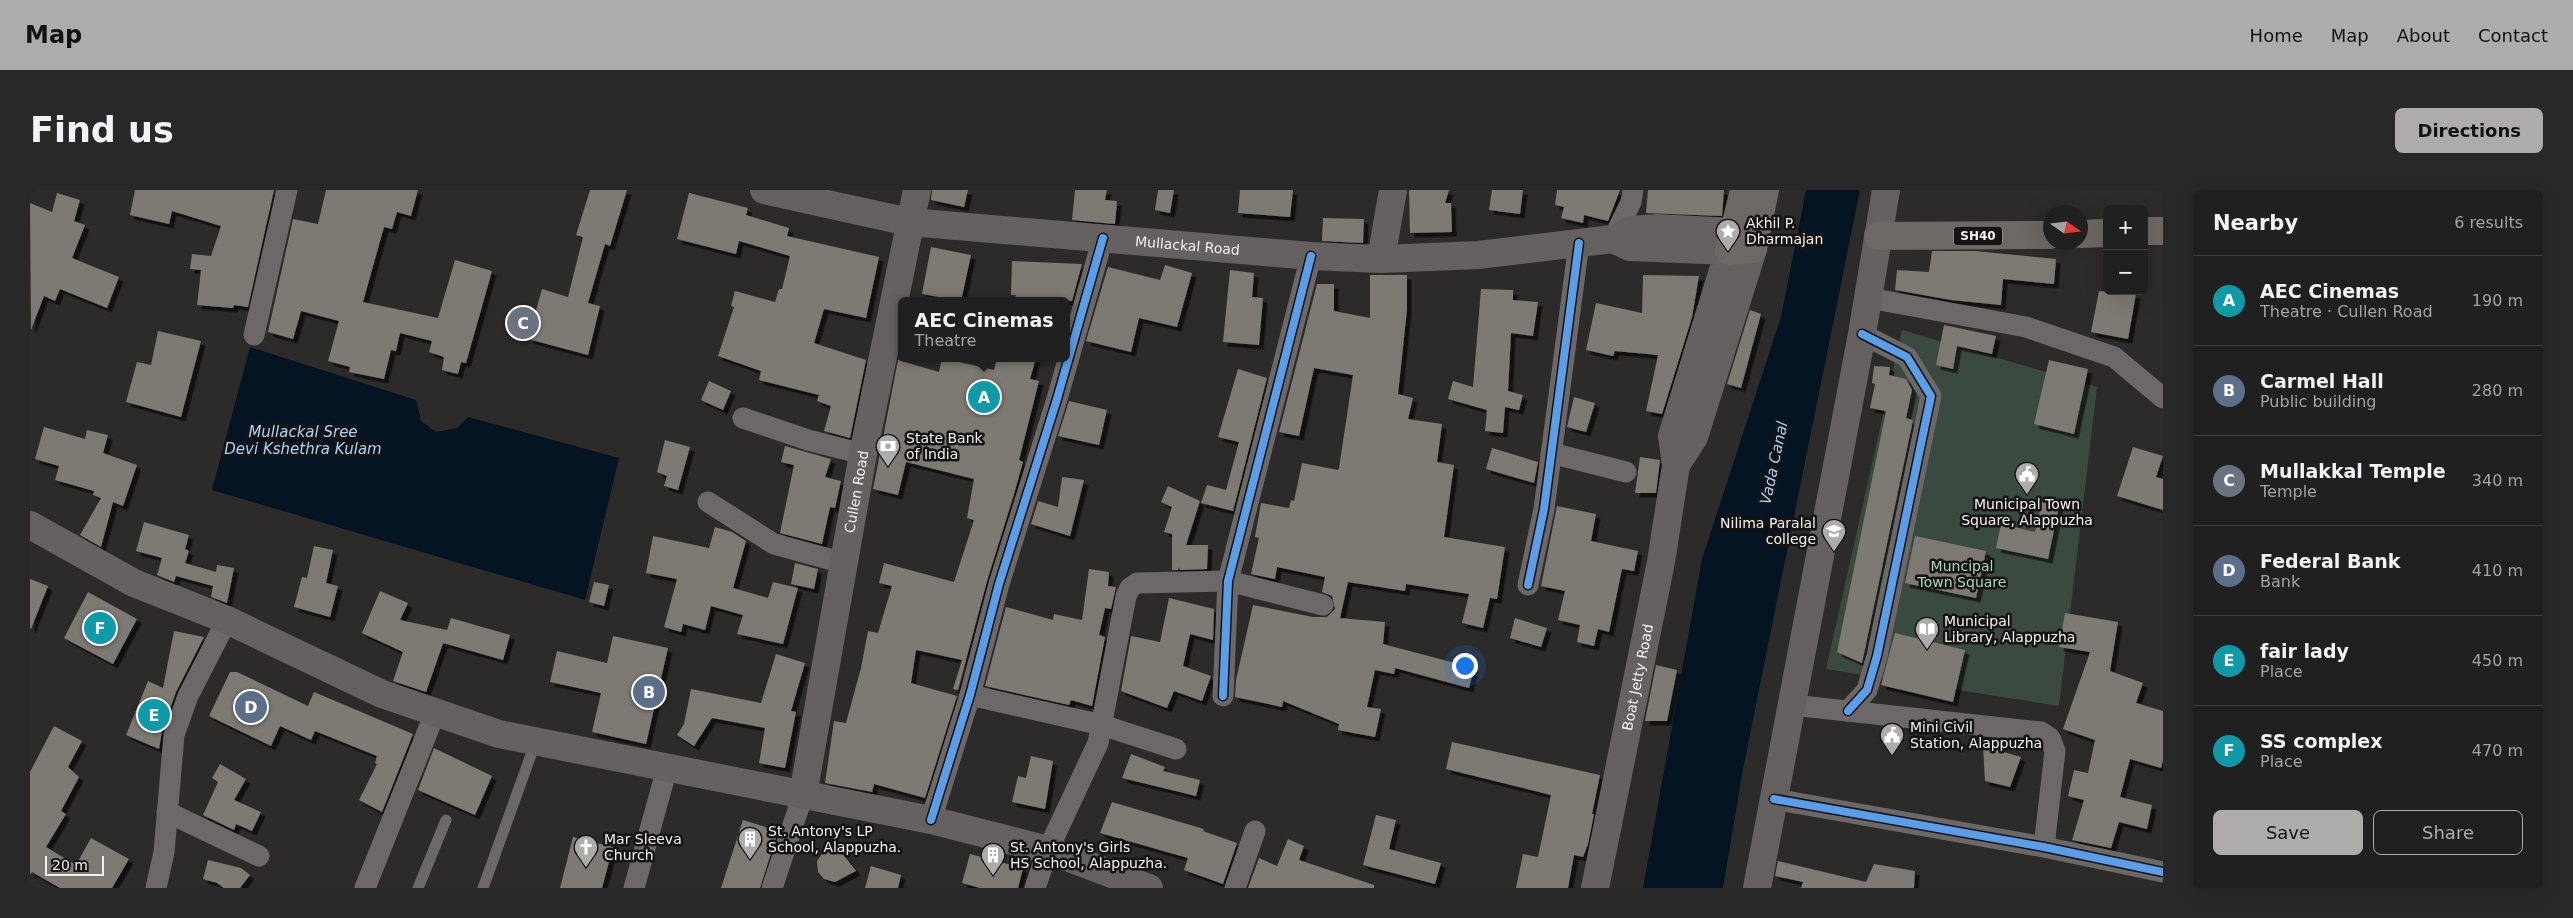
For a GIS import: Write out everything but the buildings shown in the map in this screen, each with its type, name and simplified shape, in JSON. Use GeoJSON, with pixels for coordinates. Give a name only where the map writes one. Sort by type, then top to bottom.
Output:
{"type":"FeatureCollection","features":[{"type":"Feature","properties":{"kind":"main road","name":"Mullackal Road"},"geometry":{"type":"LineString","coordinates":[[764,190],[909,222],[1311,256],[1381,258],[1478,255],[1614,239],[1630,247],[1744,241]]}},
{"type":"Feature","properties":{"kind":"main road","name":"Cullen Road"},"geometry":{"type":"LineString","coordinates":[[803,795],[863,454],[917,190]]}},
{"type":"Feature","properties":{"kind":"main road"},"geometry":{"type":"LineString","coordinates":[[1381,258],[1393,190]]}},
{"type":"Feature","properties":{"kind":"main road"},"geometry":{"type":"LineString","coordinates":[[1744,190],[1744,241]]}},
{"type":"Feature","properties":{"kind":"main road"},"geometry":{"type":"LineString","coordinates":[[1744,241],[1766,190]]}},
{"type":"Feature","properties":{"kind":"main road"},"geometry":{"type":"LineString","coordinates":[[1758,888],[1869,298],[1886,190]]}},
{"type":"Feature","properties":{"kind":"main road"},"geometry":{"type":"LineString","coordinates":[[2148,231],[2163,230]]}},
{"type":"Feature","properties":{"kind":"main road"},"geometry":{"type":"LineString","coordinates":[[2088,234],[2103,233]]}},
{"type":"Feature","properties":{"kind":"main road","name":"SH40"},"geometry":{"type":"LineString","coordinates":[[1878,236],[2043,235]]}},
{"type":"Feature","properties":{"kind":"main road","name":"Boat Jetty Road"},"geometry":{"type":"LineString","coordinates":[[1595,888],[1661,562],[1676,465],[1694,437],[1744,241]]}},
{"type":"Feature","properties":{"kind":"main road"},"geometry":{"type":"LineString","coordinates":[[30,525],[134,583],[227,620],[382,694],[499,734],[931,820],[1048,850],[1149,888]]}},
{"type":"Feature","properties":{"kind":"street"},"geometry":{"type":"LineString","coordinates":[[254,335],[288,190]]}},
{"type":"Feature","properties":{"kind":"street"},"geometry":{"type":"LineString","coordinates":[[1614,239],[1631,202],[1633,190]]}},
{"type":"Feature","properties":{"kind":"street"},"geometry":{"type":"LineString","coordinates":[[1070,353],[1103,238]]}},
{"type":"Feature","properties":{"kind":"street"},"geometry":{"type":"LineString","coordinates":[[1528,585],[1544,509],[1579,243]]}},
{"type":"Feature","properties":{"kind":"street"},"geometry":{"type":"LineString","coordinates":[[1223,696],[1228,581],[1311,256]]}},
{"type":"Feature","properties":{"kind":"street"},"geometry":{"type":"LineString","coordinates":[[1869,298],[2026,327],[2114,357],[2163,398]]}},
{"type":"Feature","properties":{"kind":"street"},"geometry":{"type":"LineString","coordinates":[[1848,711],[1867,690],[1877,656],[1931,396],[1906,358],[1862,334]]}},
{"type":"Feature","properties":{"kind":"street"},"geometry":{"type":"LineString","coordinates":[[931,820],[970,695],[999,584],[1067,362]]}},
{"type":"Feature","properties":{"kind":"street"},"geometry":{"type":"LineString","coordinates":[[743,418],[808,440],[863,454]]}},
{"type":"Feature","properties":{"kind":"street"},"geometry":{"type":"LineString","coordinates":[[1551,452],[1626,472]]}},
{"type":"Feature","properties":{"kind":"street"},"geometry":{"type":"LineString","coordinates":[[708,502],[774,544],[844,563]]}},
{"type":"Feature","properties":{"kind":"street"},"geometry":{"type":"LineString","coordinates":[[1035,888],[1048,850],[1098,743],[1126,596],[1130,588],[1137,583],[1228,581],[1323,605]]}},
{"type":"Feature","properties":{"kind":"street"},"geometry":{"type":"LineString","coordinates":[[156,888],[164,852],[174,735],[188,696],[227,620]]}},
{"type":"Feature","properties":{"kind":"street"},"geometry":{"type":"LineString","coordinates":[[970,695],[1102,725],[1176,749]]}},
{"type":"Feature","properties":{"kind":"street"},"geometry":{"type":"LineString","coordinates":[[1792,705],[2041,732],[2050,738],[2055,751],[2044,847]]}},
{"type":"Feature","properties":{"kind":"street"},"geometry":{"type":"LineString","coordinates":[[365,888],[435,712]]}},
{"type":"Feature","properties":{"kind":"street"},"geometry":{"type":"LineString","coordinates":[[634,888],[667,768]]}},
{"type":"Feature","properties":{"kind":"street"},"geometry":{"type":"LineString","coordinates":[[772,888],[803,795]]}},
{"type":"Feature","properties":{"kind":"street"},"geometry":{"type":"LineString","coordinates":[[1774,799],[2044,847],[2163,872]]}},
{"type":"Feature","properties":{"kind":"street"},"geometry":{"type":"LineString","coordinates":[[168,812],[259,856]]}},
{"type":"Feature","properties":{"kind":"street"},"geometry":{"type":"LineString","coordinates":[[1235,888],[1254,831]]}},
{"type":"Feature","properties":{"kind":"lane"},"geometry":{"type":"LineString","coordinates":[[483,888],[536,741]]}},
{"type":"Feature","properties":{"kind":"lane"},"geometry":{"type":"LineString","coordinates":[[418,888],[446,820]]}},
{"type":"Feature","properties":{"kind":"green space","name":"Muncipal Town Square"},"geometry":{"type":"Polygon","coordinates":[[[1902,330],[2097,387],[2059,706],[1826,669],[1902,330]]]}},
{"type":"Feature","properties":{"kind":"water","name":"Vada Canal"},"geometry":{"type":"Polygon","coordinates":[[[1806,190],[1860,190],[1743,769],[1723,888],[1643,888],[1702,559],[1781,317],[1806,190]]]}},
{"type":"Feature","properties":{"kind":"water","name":"Mullackal Sree Devi Kshethra Kulam"},"geometry":{"type":"Polygon","coordinates":[[[250,347],[416,400],[421,421],[436,432],[457,428],[468,417],[619,458],[585,600],[212,490],[250,347]]]}},
{"type":"Feature","properties":{"kind":"cycle path"},"geometry":{"type":"LineString","coordinates":[[1070,354],[1103,238]]}},
{"type":"Feature","properties":{"kind":"cycle path"},"geometry":{"type":"LineString","coordinates":[[1528,585],[1544,509],[1579,243]]}},
{"type":"Feature","properties":{"kind":"cycle path"},"geometry":{"type":"LineString","coordinates":[[1223,696],[1228,581],[1311,256]]}},
{"type":"Feature","properties":{"kind":"cycle path"},"geometry":{"type":"LineString","coordinates":[[1848,711],[1867,690],[1877,656],[1931,396],[1907,357],[1862,334]]}},
{"type":"Feature","properties":{"kind":"cycle path"},"geometry":{"type":"LineString","coordinates":[[931,820],[970,695],[999,584],[1068,362]]}},
{"type":"Feature","properties":{"kind":"cycle path"},"geometry":{"type":"LineString","coordinates":[[1774,799],[2044,847],[2163,872]]}},
{"type":"Feature","properties":{"kind":"place","name":"Akhil P. Dharmajan"},"geometry":{"type":"Point","coordinates":[1728,252]}},
{"type":"Feature","properties":{"kind":"place","name":"Mullakkal Temple"},"geometry":{"type":"Point","coordinates":[523,323]}},
{"type":"Feature","properties":{"kind":"place","name":"AEC Cinemas"},"geometry":{"type":"Point","coordinates":[984,397]}},
{"type":"Feature","properties":{"kind":"place","name":"State Bank of India"},"geometry":{"type":"Point","coordinates":[888,467]}},
{"type":"Feature","properties":{"kind":"place","name":"Municipal Town Square, Alappuzha"},"geometry":{"type":"Point","coordinates":[2027,495]}},
{"type":"Feature","properties":{"kind":"place","name":"Nilima Paralal college"},"geometry":{"type":"Point","coordinates":[1834,552]}},
{"type":"Feature","properties":{"kind":"place","name":"SS complex"},"geometry":{"type":"Point","coordinates":[100,628]}},
{"type":"Feature","properties":{"kind":"place","name":"Municipal Library, Alappuzha"},"geometry":{"type":"Point","coordinates":[1927,650]}},
{"type":"Feature","properties":{"kind":"place","name":"Carmel Hall"},"geometry":{"type":"Point","coordinates":[649,692]}},
{"type":"Feature","properties":{"kind":"place","name":"Federal Bank"},"geometry":{"type":"Point","coordinates":[251,707]}},
{"type":"Feature","properties":{"kind":"place","name":"fair lady"},"geometry":{"type":"Point","coordinates":[154,715]}},
{"type":"Feature","properties":{"kind":"place","name":"Mini Civil Station, Alappuzha"},"geometry":{"type":"Point","coordinates":[1892,756]}},
{"type":"Feature","properties":{"kind":"place","name":"St. Antony's LP School, Alappuzha."},"geometry":{"type":"Point","coordinates":[750,860]}},
{"type":"Feature","properties":{"kind":"place","name":"Mar Sleeva Church"},"geometry":{"type":"Point","coordinates":[586,868]}},
{"type":"Feature","properties":{"kind":"place","name":"St. Antony's Girls HS School, Alappuzha."},"geometry":{"type":"Point","coordinates":[993,876]}}]}
